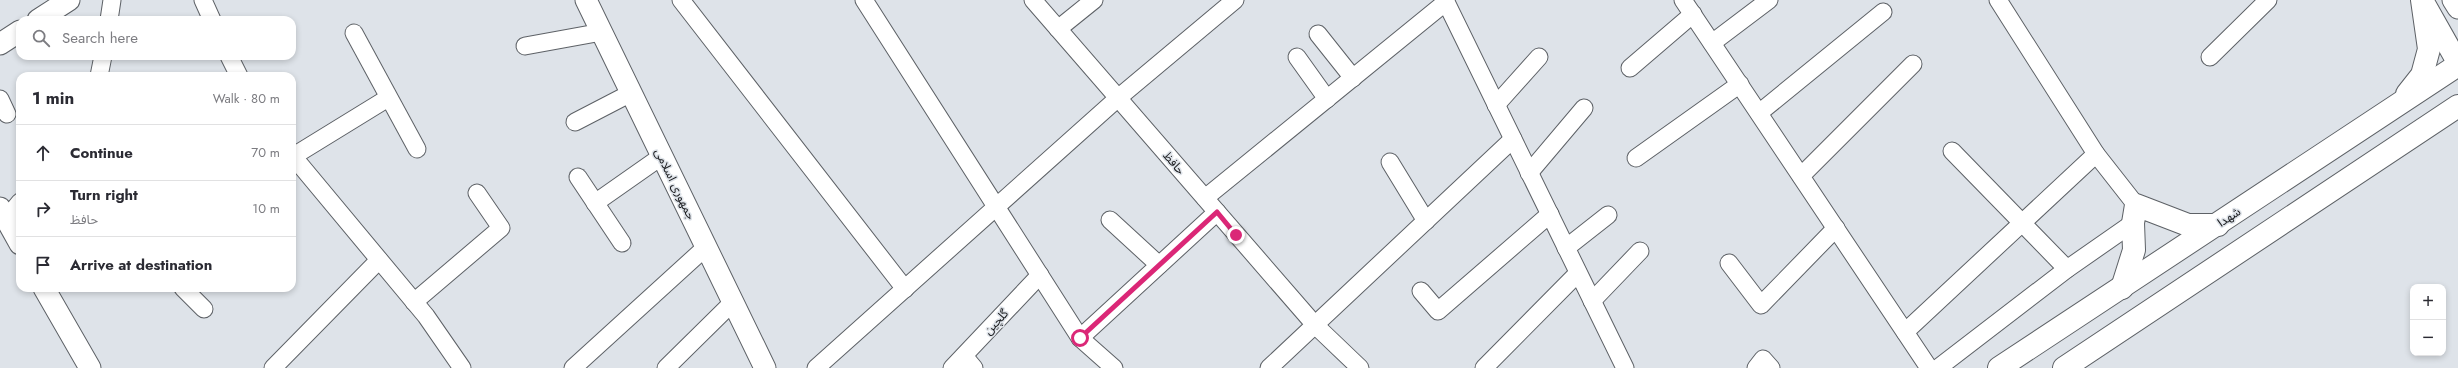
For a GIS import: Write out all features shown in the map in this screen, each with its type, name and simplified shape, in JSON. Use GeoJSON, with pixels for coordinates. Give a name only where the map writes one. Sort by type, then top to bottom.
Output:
{"type":"FeatureCollection","features":[{"type":"Feature","properties":{"kind":"main road"},"geometry":{"type":"LineString","coordinates":[[2397,106],[2422,75],[2429,49],[2422,0]]}},
{"type":"Feature","properties":{"kind":"main road","name":"شهدا"},"geometry":{"type":"LineString","coordinates":[[1999,368],[2218,225],[2458,64]]}},
{"type":"Feature","properties":{"kind":"main road"},"geometry":{"type":"LineString","coordinates":[[2064,368],[2458,106]]}},
{"type":"Feature","properties":{"kind":"main road"},"geometry":{"type":"LineString","coordinates":[[2122,288],[2134,250],[2134,214],[2188,225],[2218,225]]}},
{"type":"Feature","properties":{"kind":"street"},"geometry":{"type":"LineString","coordinates":[[44,16],[70,0]]}},
{"type":"Feature","properties":{"kind":"street"},"geometry":{"type":"LineString","coordinates":[[110,16],[112,0]]}},
{"type":"Feature","properties":{"kind":"street"},"geometry":{"type":"LineString","coordinates":[[203,0],[210,16]]}},
{"type":"Feature","properties":{"kind":"street","name":"جمهوری اسلامی"},"geometry":{"type":"LineString","coordinates":[[586,0],[765,368]]}},
{"type":"Feature","properties":{"kind":"street"},"geometry":{"type":"LineString","coordinates":[[681,0],[904,289]]}},
{"type":"Feature","properties":{"kind":"street"},"geometry":{"type":"LineString","coordinates":[[864,0],[1080,338],[1114,368]]}},
{"type":"Feature","properties":{"kind":"street","name":"حافظ"},"geometry":{"type":"LineString","coordinates":[[1033,0],[1315,325],[1360,368]]}},
{"type":"Feature","properties":{"kind":"street"},"geometry":{"type":"LineString","coordinates":[[1058,29],[1094,0]]}},
{"type":"Feature","properties":{"kind":"street"},"geometry":{"type":"LineString","coordinates":[[816,368],[1118,98],[1235,0]]}},
{"type":"Feature","properties":{"kind":"street"},"geometry":{"type":"LineString","coordinates":[[1712,43],[1769,0]]}},
{"type":"Feature","properties":{"kind":"street"},"geometry":{"type":"LineString","coordinates":[[1938,368],[2067,269],[2134,214],[1998,0]]}},
{"type":"Feature","properties":{"kind":"street"},"geometry":{"type":"LineString","coordinates":[[2210,57],[2268,0]]}},
{"type":"Feature","properties":{"kind":"street"},"geometry":{"type":"LineString","coordinates":[[2422,0],[2458,64]]}},
{"type":"Feature","properties":{"kind":"street"},"geometry":{"type":"LineString","coordinates":[[2453,0],[2458,8]]}},
{"type":"Feature","properties":{"kind":"street"},"geometry":{"type":"LineString","coordinates":[[1205,198],[1446,1],[1625,368]]}},
{"type":"Feature","properties":{"kind":"street"},"geometry":{"type":"LineString","coordinates":[[1630,68],[1688,7],[1929,368]]}},
{"type":"Feature","properties":{"kind":"street"},"geometry":{"type":"LineString","coordinates":[[1759,113],[1883,12]]}},
{"type":"Feature","properties":{"kind":"street"},"geometry":{"type":"LineString","coordinates":[[525,46],[602,32]]}},
{"type":"Feature","properties":{"kind":"street"},"geometry":{"type":"LineString","coordinates":[[354,33],[388,98],[418,149]]}},
{"type":"Feature","properties":{"kind":"street"},"geometry":{"type":"LineString","coordinates":[[0,44],[16,34]]}},
{"type":"Feature","properties":{"kind":"street"},"geometry":{"type":"LineString","coordinates":[[1318,34],[1353,78]]}},
{"type":"Feature","properties":{"kind":"street"},"geometry":{"type":"LineString","coordinates":[[1297,57],[1327,99]]}},
{"type":"Feature","properties":{"kind":"street"},"geometry":{"type":"LineString","coordinates":[[1496,105],[1539,57]]}},
{"type":"Feature","properties":{"kind":"street"},"geometry":{"type":"LineString","coordinates":[[100,72],[102,60]]}},
{"type":"Feature","properties":{"kind":"street"},"geometry":{"type":"LineString","coordinates":[[232,60],[237,72]]}},
{"type":"Feature","properties":{"kind":"street"},"geometry":{"type":"LineString","coordinates":[[1802,176],[1913,64]]}},
{"type":"Feature","properties":{"kind":"street"},"geometry":{"type":"LineString","coordinates":[[1636,158],[1740,84]]}},
{"type":"Feature","properties":{"kind":"street"},"geometry":{"type":"LineString","coordinates":[[575,122],[631,93]]}},
{"type":"Feature","properties":{"kind":"street"},"geometry":{"type":"LineString","coordinates":[[296,154],[388,98]]}},
{"type":"Feature","properties":{"kind":"street"},"geometry":{"type":"LineString","coordinates":[[1529,173],[1584,108]]}},
{"type":"Feature","properties":{"kind":"street"},"geometry":{"type":"LineString","coordinates":[[1269,368],[1513,139]]}},
{"type":"Feature","properties":{"kind":"street"},"geometry":{"type":"LineString","coordinates":[[1952,151],[2023,222],[2067,269]]}},
{"type":"Feature","properties":{"kind":"street"},"geometry":{"type":"LineString","coordinates":[[1905,332],[2096,154]]}},
{"type":"Feature","properties":{"kind":"street"},"geometry":{"type":"LineString","coordinates":[[594,203],[662,156]]}},
{"type":"Feature","properties":{"kind":"street"},"geometry":{"type":"LineString","coordinates":[[296,161],[414,302],[462,368]]}},
{"type":"Feature","properties":{"kind":"street"},"geometry":{"type":"LineString","coordinates":[[1390,162],[1426,221]]}},
{"type":"Feature","properties":{"kind":"street"},"geometry":{"type":"LineString","coordinates":[[578,177],[622,243]]}},
{"type":"Feature","properties":{"kind":"street"},"geometry":{"type":"LineString","coordinates":[[414,302],[501,228],[477,193]]}},
{"type":"Feature","properties":{"kind":"street"},"geometry":{"type":"LineString","coordinates":[[16,205],[3,213],[16,237]]}},
{"type":"Feature","properties":{"kind":"street"},"geometry":{"type":"LineString","coordinates":[[1080,338],[1217,212]]}},
{"type":"Feature","properties":{"kind":"street"},"geometry":{"type":"LineString","coordinates":[[1421,291],[1438,311],[1550,214]]}},
{"type":"Feature","properties":{"kind":"street"},"geometry":{"type":"LineString","coordinates":[[1566,248],[1608,215]]}},
{"type":"Feature","properties":{"kind":"street"},"geometry":{"type":"LineString","coordinates":[[1110,220],[1159,265]]}},
{"type":"Feature","properties":{"kind":"street"},"geometry":{"type":"LineString","coordinates":[[1729,263],[1761,305],[1836,228]]}},
{"type":"Feature","properties":{"kind":"street"},"geometry":{"type":"LineString","coordinates":[[573,368],[706,247]]}},
{"type":"Feature","properties":{"kind":"street"},"geometry":{"type":"LineString","coordinates":[[1592,301],[1640,251]]}},
{"type":"Feature","properties":{"kind":"street"},"geometry":{"type":"LineString","coordinates":[[273,368],[379,260]]}},
{"type":"Feature","properties":{"kind":"street"},"geometry":{"type":"LineString","coordinates":[[1484,368],[1578,273]]}},
{"type":"Feature","properties":{"kind":"street","name":"گلچین"},"geometry":{"type":"LineString","coordinates":[[952,368],[969,362],[1040,275]]}},
{"type":"Feature","properties":{"kind":"street"},"geometry":{"type":"LineString","coordinates":[[46,292],[90,368]]}},
{"type":"Feature","properties":{"kind":"street"},"geometry":{"type":"LineString","coordinates":[[187,292],[204,309]]}},
{"type":"Feature","properties":{"kind":"street"},"geometry":{"type":"LineString","coordinates":[[666,368],[733,302]]}},
{"type":"Feature","properties":{"kind":"street"},"geometry":{"type":"LineString","coordinates":[[1756,368],[1763,359],[1771,368]]}},
{"type":"Feature","properties":{"kind":"route"},"geometry":{"type":"LineString","coordinates":[[1080,338],[1217,212],[1236,235]]}}]}
